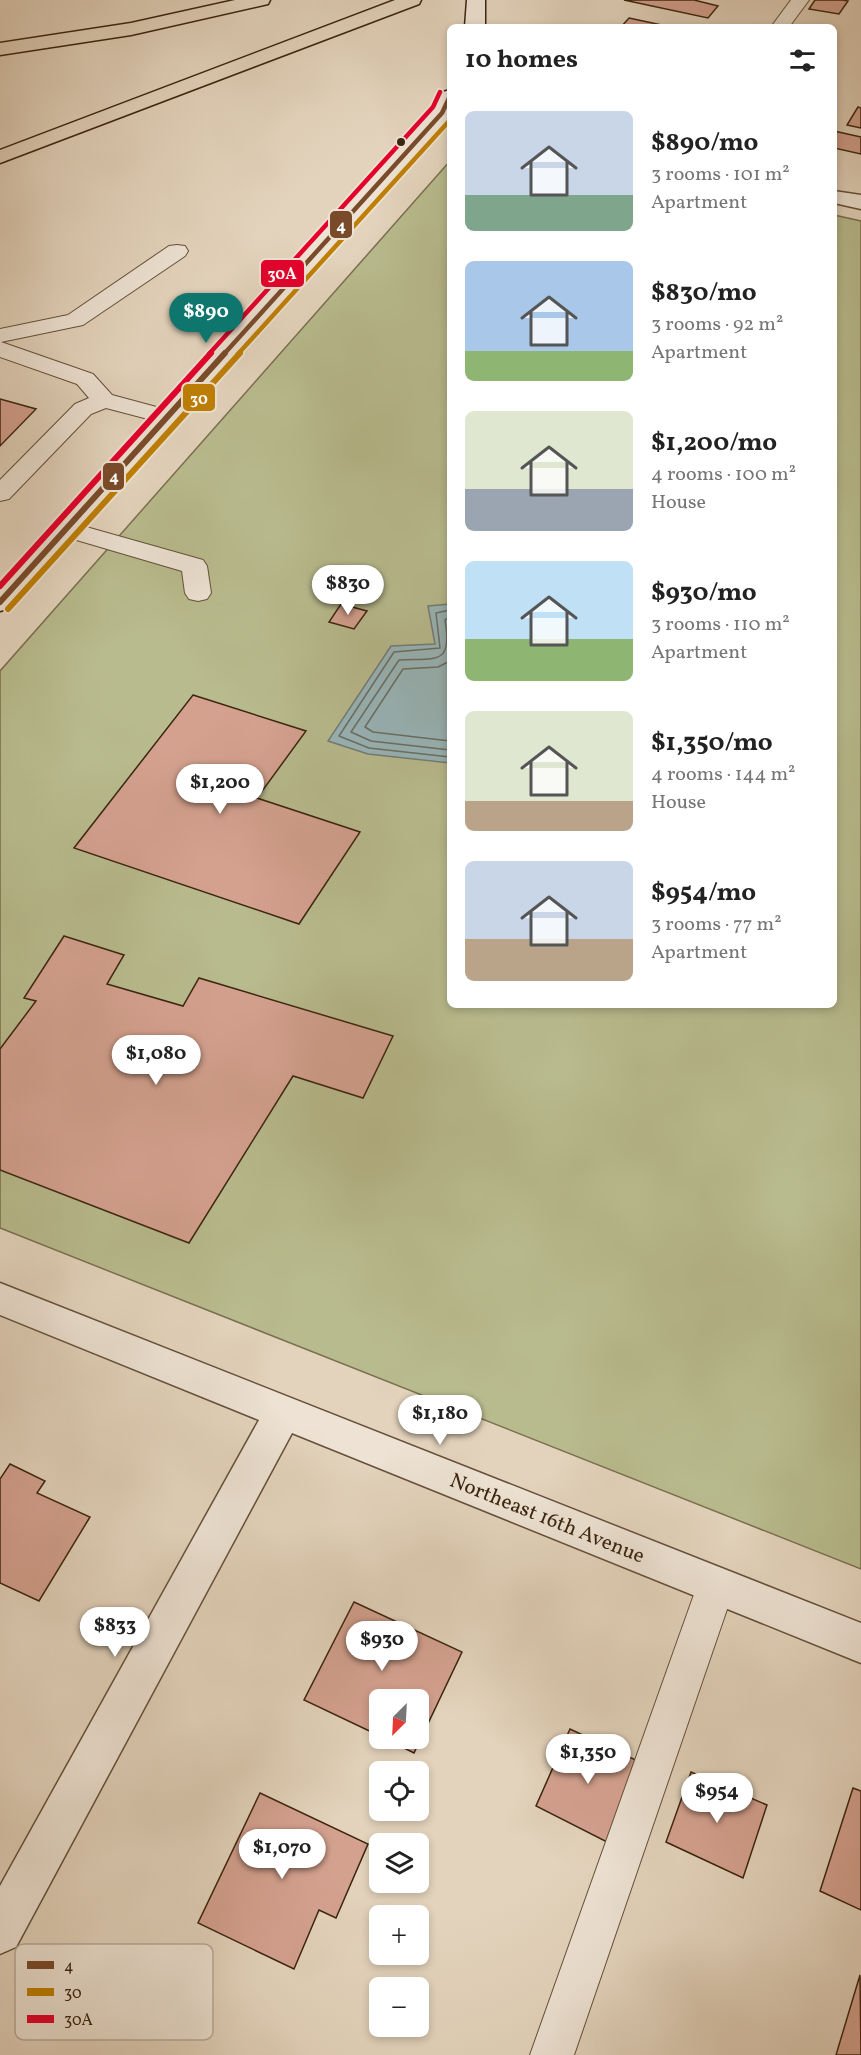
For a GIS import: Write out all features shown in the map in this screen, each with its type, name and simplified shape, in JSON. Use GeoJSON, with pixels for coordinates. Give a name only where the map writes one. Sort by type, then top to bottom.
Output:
{"type":"FeatureCollection","features":[{"type":"Feature","properties":{"kind":"highway"},"geometry":{"type":"LineString","coordinates":[[0,49],[131,29],[261,0]]}},
{"type":"Feature","properties":{"kind":"highway"},"geometry":{"type":"LineString","coordinates":[[0,157],[412,0]]}},
{"type":"Feature","properties":{"kind":"street"},"geometry":{"type":"LineString","coordinates":[[0,602],[447,108]]}},
{"type":"Feature","properties":{"kind":"street"},"geometry":{"type":"LineString","coordinates":[[837,198],[861,202]]}},
{"type":"Feature","properties":{"kind":"street","name":"Northeast 16th Avenue"},"geometry":{"type":"LineString","coordinates":[[0,1299],[861,1643]]}},
{"type":"Feature","properties":{"kind":"street"},"geometry":{"type":"LineString","coordinates":[[0,1931],[283,1413]]}},
{"type":"Feature","properties":{"kind":"lane"},"geometry":{"type":"LineString","coordinates":[[782,24],[800,0]]}},
{"type":"Feature","properties":{"kind":"lane"},"geometry":{"type":"LineString","coordinates":[[0,336],[75,320],[177,251]]}},
{"type":"Feature","properties":{"kind":"lane"},"geometry":{"type":"LineString","coordinates":[[0,349],[85,379],[104,400],[168,417]]}},
{"type":"Feature","properties":{"kind":"lane"},"geometry":{"type":"LineString","coordinates":[[0,494],[82,409],[104,400]]}},
{"type":"Feature","properties":{"kind":"lane"},"geometry":{"type":"LineString","coordinates":[[65,529],[194,566],[198,593]]}},
{"type":"Feature","properties":{"kind":"lane"},"geometry":{"type":"LineString","coordinates":[[552,2055],[716,1586]]}},
{"type":"Feature","properties":{"kind":"green space"},"geometry":{"type":"Polygon","coordinates":[[[447,164],[447,1008],[837,1008],[837,216],[861,221],[861,1569],[0,1228],[0,671],[447,164]]]}},
{"type":"Feature","properties":{"kind":"water"},"geometry":{"type":"Polygon","coordinates":[[[447,604],[447,763],[368,754],[328,741],[391,646],[435,644],[428,606],[447,604]]]}},
{"type":"Feature","properties":{"kind":"building"},"geometry":{"type":"Polygon","coordinates":[[[624,0],[694,0],[718,6],[708,18],[624,0]]]}},
{"type":"Feature","properties":{"kind":"building"},"geometry":{"type":"Polygon","coordinates":[[[815,0],[848,1],[839,14],[809,9],[815,0]]]}},
{"type":"Feature","properties":{"kind":"building"},"geometry":{"type":"Polygon","coordinates":[[[629,18],[657,24],[624,24],[629,18]]]}},
{"type":"Feature","properties":{"kind":"building"},"geometry":{"type":"Polygon","coordinates":[[[858,107],[861,108],[861,128],[847,125],[858,107]]]}},
{"type":"Feature","properties":{"kind":"building"},"geometry":{"type":"Polygon","coordinates":[[[837,132],[861,137],[861,154],[837,149],[837,132]]]}},
{"type":"Feature","properties":{"kind":"building"},"geometry":{"type":"Polygon","coordinates":[[[0,399],[36,409],[0,446],[0,399]]]}},
{"type":"Feature","properties":{"kind":"building"},"geometry":{"type":"Polygon","coordinates":[[[341,604],[367,611],[354,629],[329,622],[341,604]]]}},
{"type":"Feature","properties":{"kind":"building"},"geometry":{"type":"Polygon","coordinates":[[[193,695],[306,731],[257,798],[360,832],[299,924],[74,848],[193,695]]]}},
{"type":"Feature","properties":{"kind":"building"},"geometry":{"type":"Polygon","coordinates":[[[64,936],[124,955],[107,984],[183,1006],[199,978],[393,1036],[363,1098],[293,1076],[189,1243],[0,1170],[0,1049],[36,1001],[24,998],[64,936]]]}},
{"type":"Feature","properties":{"kind":"building"},"geometry":{"type":"Polygon","coordinates":[[[10,1464],[45,1481],[37,1493],[90,1517],[39,1601],[0,1583],[0,1479],[10,1464]]]}},
{"type":"Feature","properties":{"kind":"building"},"geometry":{"type":"Polygon","coordinates":[[[354,1602],[462,1652],[429,1721],[429,1689],[369,1689],[369,1731],[304,1700],[354,1602]]]}},
{"type":"Feature","properties":{"kind":"building"},"geometry":{"type":"Polygon","coordinates":[[[570,1729],[640,1762],[607,1842],[536,1806],[570,1729]]]}},
{"type":"Feature","properties":{"kind":"building"},"geometry":{"type":"Polygon","coordinates":[[[691,1772],[767,1805],[743,1878],[666,1842],[691,1772]]]}},
{"type":"Feature","properties":{"kind":"building"},"geometry":{"type":"Polygon","coordinates":[[[853,1788],[861,1791],[861,1910],[820,1891],[853,1788]]]}},
{"type":"Feature","properties":{"kind":"building"},"geometry":{"type":"Polygon","coordinates":[[[260,1793],[368,1844],[336,1918],[319,1910],[294,1969],[198,1923],[260,1793]]]}},
{"type":"Feature","properties":{"kind":"building"},"geometry":{"type":"Polygon","coordinates":[[[860,1975],[861,2055],[836,2055],[860,1975]]]}},
{"type":"Feature","properties":{"kind":"transit line","name":"30A"},"geometry":{"type":"LineString","coordinates":[[0,586],[433,107],[440,92]]}},
{"type":"Feature","properties":{"kind":"transit line","name":"4"},"geometry":{"type":"LineString","coordinates":[[0,602],[442,113],[447,102]]}},
{"type":"Feature","properties":{"kind":"transit line","name":"30"},"geometry":{"type":"LineString","coordinates":[[8,609],[447,123]]}}]}
